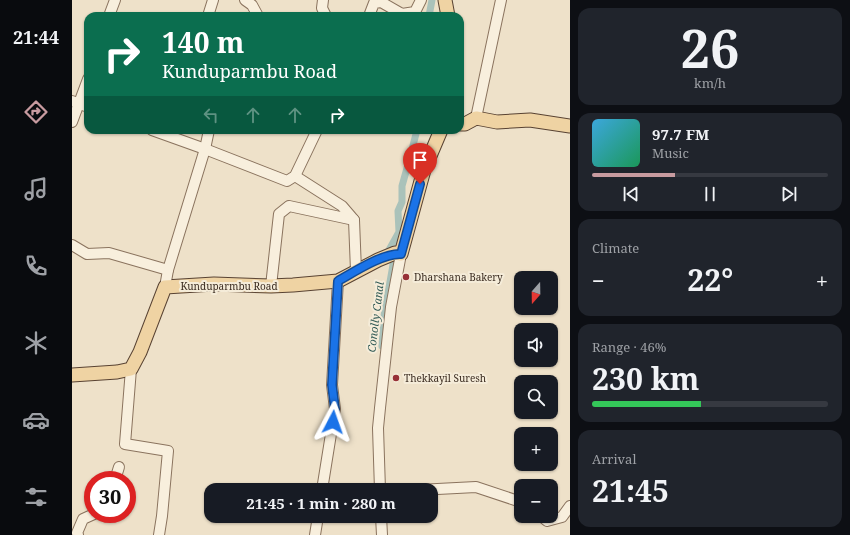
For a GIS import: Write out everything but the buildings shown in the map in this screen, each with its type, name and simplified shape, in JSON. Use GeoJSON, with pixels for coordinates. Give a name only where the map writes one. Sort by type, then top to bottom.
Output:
{"type":"FeatureCollection","features":[{"type":"Feature","properties":{"kind":"main road"},"geometry":{"type":"LineString","coordinates":[[446,0],[448,12]]}},
{"type":"Feature","properties":{"kind":"main road"},"geometry":{"type":"LineString","coordinates":[[464,124],[476,118],[496,122],[530,120],[570,126]]}},
{"type":"Feature","properties":{"kind":"main road"},"geometry":{"type":"LineString","coordinates":[[394,255],[424,170],[439,134]]}},
{"type":"Feature","properties":{"kind":"main road","name":"Kunduparmbu Road"},"geometry":{"type":"LineString","coordinates":[[165,287],[214,284],[272,286],[338,281],[371,263],[394,255]]}},
{"type":"Feature","properties":{"kind":"main road"},"geometry":{"type":"LineString","coordinates":[[72,374],[117,372],[131,369],[140,352],[165,287]]}},
{"type":"Feature","properties":{"kind":"street"},"geometry":{"type":"LineString","coordinates":[[110,12],[115,0]]}},
{"type":"Feature","properties":{"kind":"street"},"geometry":{"type":"LineString","coordinates":[[209,12],[213,0]]}},
{"type":"Feature","properties":{"kind":"street"},"geometry":{"type":"LineString","coordinates":[[245,0],[252,5],[256,12]]}},
{"type":"Feature","properties":{"kind":"street"},"geometry":{"type":"LineString","coordinates":[[323,0],[322,8],[324,12]]}},
{"type":"Feature","properties":{"kind":"street"},"geometry":{"type":"LineString","coordinates":[[415,12],[421,0]]}},
{"type":"Feature","properties":{"kind":"street"},"geometry":{"type":"LineString","coordinates":[[476,118],[502,0]]}},
{"type":"Feature","properties":{"kind":"street"},"geometry":{"type":"LineString","coordinates":[[371,12],[374,3],[381,2],[398,12]]}},
{"type":"Feature","properties":{"kind":"street"},"geometry":{"type":"LineString","coordinates":[[72,122],[84,92]]}},
{"type":"Feature","properties":{"kind":"street"},"geometry":{"type":"LineString","coordinates":[[163,134],[287,181],[295,176],[315,134]]}},
{"type":"Feature","properties":{"kind":"street"},"geometry":{"type":"LineString","coordinates":[[165,287],[168,270],[205,149],[208,134]]}},
{"type":"Feature","properties":{"kind":"street"},"geometry":{"type":"LineString","coordinates":[[295,176],[342,206],[354,220],[356,271]]}},
{"type":"Feature","properties":{"kind":"street"},"geometry":{"type":"LineString","coordinates":[[272,286],[278,214],[289,206],[354,220]]}},
{"type":"Feature","properties":{"kind":"street"},"geometry":{"type":"LineString","coordinates":[[72,245],[87,254],[109,253],[168,270]]}},
{"type":"Feature","properties":{"kind":"street"},"geometry":{"type":"LineString","coordinates":[[380,483],[378,428],[391,308],[394,255]]}},
{"type":"Feature","properties":{"kind":"street"},"geometry":{"type":"LineString","coordinates":[[323,483],[335,409],[332,385],[338,281]]}},
{"type":"Feature","properties":{"kind":"street"},"geometry":{"type":"LineString","coordinates":[[131,369],[125,444],[168,451],[159,535]]}},
{"type":"Feature","properties":{"kind":"street"},"geometry":{"type":"LineString","coordinates":[[117,471],[119,467]]}},
{"type":"Feature","properties":{"kind":"street"},"geometry":{"type":"LineString","coordinates":[[438,489],[476,487],[514,500]]}},
{"type":"Feature","properties":{"kind":"street"},"geometry":{"type":"LineString","coordinates":[[558,517],[562,516],[570,506]]}},
{"type":"Feature","properties":{"kind":"street"},"geometry":{"type":"LineString","coordinates":[[78,535],[77,534],[84,519]]}},
{"type":"Feature","properties":{"kind":"street"},"geometry":{"type":"LineString","coordinates":[[316,535],[317,523]]}},
{"type":"Feature","properties":{"kind":"street"},"geometry":{"type":"LineString","coordinates":[[381,523],[382,535]]}},
{"type":"Feature","properties":{"kind":"waterway","name":"Conolly Canal"},"geometry":{"type":"LineString","coordinates":[[430,12],[432,0]]}},
{"type":"Feature","properties":{"kind":"waterway","name":"Conolly Canal"},"geometry":{"type":"LineString","coordinates":[[382,346],[384,316],[394,259],[389,250],[399,232],[398,211],[402,202],[402,186],[416,134]]}},
{"type":"Feature","properties":{"kind":"place","name":"Dharshana Bakery"},"geometry":{"type":"Point","coordinates":[406,277]}},
{"type":"Feature","properties":{"kind":"place","name":"Thekkayil Suresh"},"geometry":{"type":"Point","coordinates":[396,378]}},
{"type":"Feature","properties":{"kind":"route"},"geometry":{"type":"LineString","coordinates":[[333,422],[335,409],[332,385],[338,281],[371,263],[395,253],[401,254],[420,184]]}}]}
